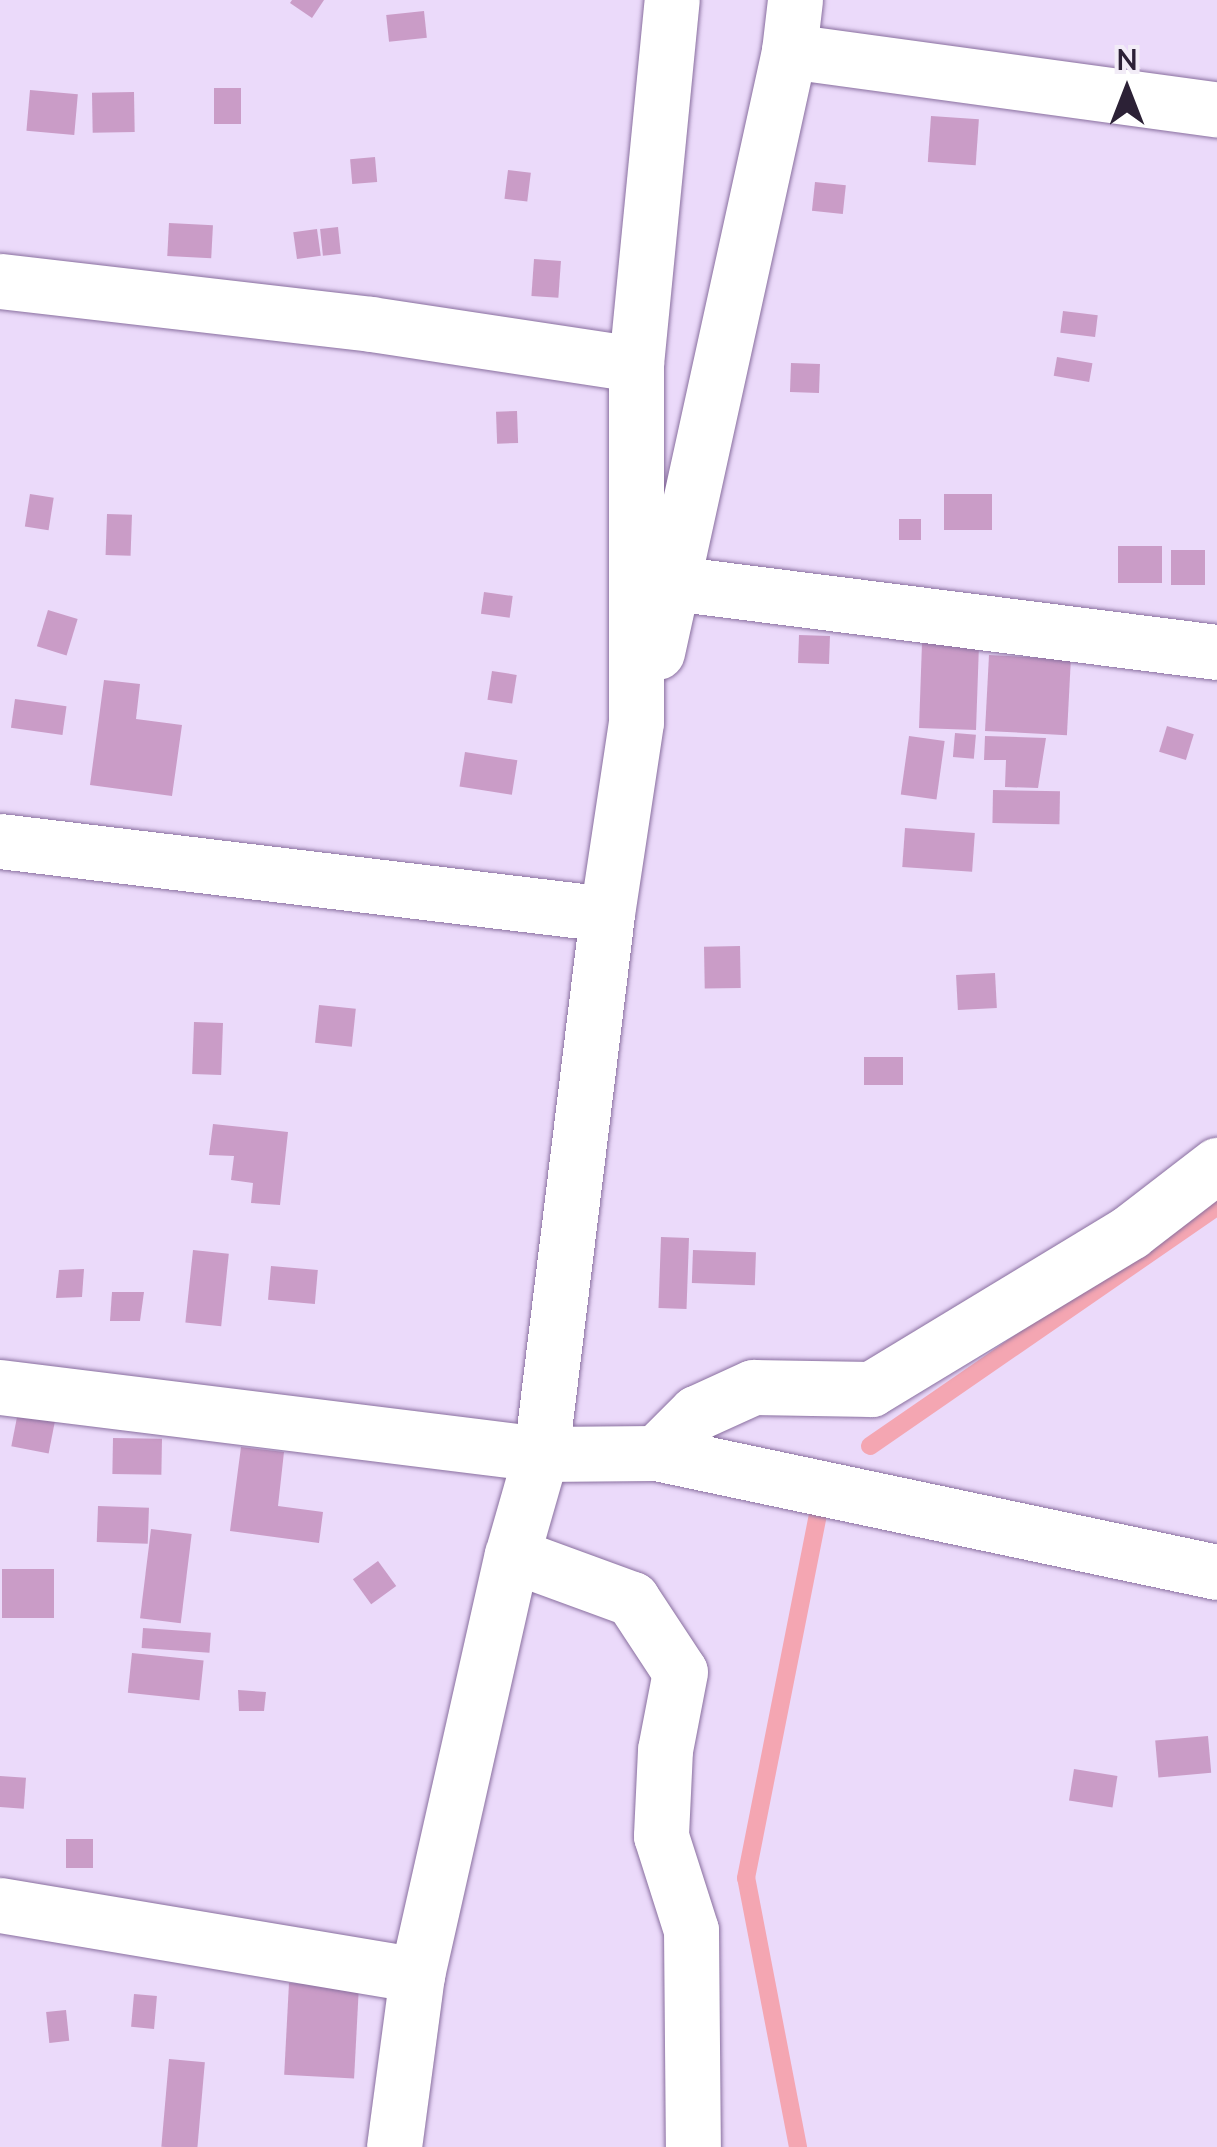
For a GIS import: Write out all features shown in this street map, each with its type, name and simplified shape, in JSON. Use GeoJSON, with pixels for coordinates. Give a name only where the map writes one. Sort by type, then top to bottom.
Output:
{"type":"FeatureCollection","features":[{"type":"Feature","properties":{"kind":"street"},"geometry":{"type":"LineString","coordinates":[[636,722],[636,364],[672,0]]}},
{"type":"Feature","properties":{"kind":"street"},"geometry":{"type":"LineString","coordinates":[[394,2147],[417,1975],[512,1556],[542,1454],[607,914],[636,722],[673,583],[792,25],[1217,110]]}},
{"type":"Feature","properties":{"kind":"street"},"geometry":{"type":"LineString","coordinates":[[0,281],[371,324],[636,364]]}},
{"type":"Feature","properties":{"kind":"street"},"geometry":{"type":"LineString","coordinates":[[673,583],[1217,652]]}},
{"type":"Feature","properties":{"kind":"street"},"geometry":{"type":"LineString","coordinates":[[0,840],[607,914]]}},
{"type":"Feature","properties":{"kind":"street"},"geometry":{"type":"LineString","coordinates":[[656,1454],[696,1413],[753,1387],[871,1389],[1130,1232],[1217,1165]]}},
{"type":"Feature","properties":{"kind":"street"},"geometry":{"type":"LineString","coordinates":[[0,1387],[542,1454],[656,1454],[1217,1572]]}},
{"type":"Feature","properties":{"kind":"street"},"geometry":{"type":"LineString","coordinates":[[512,1556],[632,1599],[680,1672],[665,1750],[661,1836],[692,1930],[693,2147]]}},
{"type":"Feature","properties":{"kind":"street"},"geometry":{"type":"LineString","coordinates":[[0,1905],[417,1975]]}},
{"type":"Feature","properties":{"kind":"building"},"geometry":{"type":"Polygon","coordinates":[[[324,0],[312,18],[290,3],[324,0]]]}},
{"type":"Feature","properties":{"kind":"building"},"geometry":{"type":"Polygon","coordinates":[[[424,11],[427,38],[389,42],[386,15],[424,11]]]}},
{"type":"Feature","properties":{"kind":"building"},"geometry":{"type":"Polygon","coordinates":[[[214,88],[241,88],[241,124],[214,124],[214,88]]]}},
{"type":"Feature","properties":{"kind":"building"},"geometry":{"type":"Polygon","coordinates":[[[30,90],[78,94],[74,135],[26,131],[30,90]]]}},
{"type":"Feature","properties":{"kind":"building"},"geometry":{"type":"Polygon","coordinates":[[[134,92],[135,132],[93,133],[92,93],[134,92]]]}},
{"type":"Feature","properties":{"kind":"building"},"geometry":{"type":"Polygon","coordinates":[[[931,116],[979,119],[976,165],[928,162],[931,116]]]}},
{"type":"Feature","properties":{"kind":"building"},"geometry":{"type":"Polygon","coordinates":[[[375,157],[377,182],[352,184],[350,159],[375,157]]]}},
{"type":"Feature","properties":{"kind":"building"},"geometry":{"type":"Polygon","coordinates":[[[508,170],[531,173],[527,202],[504,199],[508,170]]]}},
{"type":"Feature","properties":{"kind":"building"},"geometry":{"type":"Polygon","coordinates":[[[815,182],[846,185],[843,214],[812,211],[815,182]]]}},
{"type":"Feature","properties":{"kind":"building"},"geometry":{"type":"Polygon","coordinates":[[[169,223],[213,225],[211,258],[167,256],[169,223]]]}},
{"type":"Feature","properties":{"kind":"building"},"geometry":{"type":"Polygon","coordinates":[[[338,227],[341,254],[323,256],[320,229],[338,227]]]}},
{"type":"Feature","properties":{"kind":"building"},"geometry":{"type":"Polygon","coordinates":[[[317,229],[321,256],[297,259],[293,232],[317,229]]]}},
{"type":"Feature","properties":{"kind":"building"},"geometry":{"type":"Polygon","coordinates":[[[534,259],[561,261],[558,298],[531,296],[534,259]]]}},
{"type":"Feature","properties":{"kind":"building"},"geometry":{"type":"Polygon","coordinates":[[[1063,311],[1098,315],[1095,337],[1060,333],[1063,311]]]}},
{"type":"Feature","properties":{"kind":"building"},"geometry":{"type":"Polygon","coordinates":[[[1057,357],[1092,363],[1089,382],[1054,376],[1057,357]]]}},
{"type":"Feature","properties":{"kind":"building"},"geometry":{"type":"Polygon","coordinates":[[[791,363],[820,364],[819,393],[790,392],[791,363]]]}},
{"type":"Feature","properties":{"kind":"building"},"geometry":{"type":"Polygon","coordinates":[[[517,411],[518,443],[497,444],[496,412],[517,411]]]}},
{"type":"Feature","properties":{"kind":"building"},"geometry":{"type":"Polygon","coordinates":[[[30,494],[54,498],[49,530],[25,527],[30,494]]]}},
{"type":"Feature","properties":{"kind":"building"},"geometry":{"type":"Polygon","coordinates":[[[944,494],[992,494],[992,530],[944,530],[944,494]]]}},
{"type":"Feature","properties":{"kind":"building"},"geometry":{"type":"Polygon","coordinates":[[[107,514],[132,515],[131,556],[106,555],[107,514]]]}},
{"type":"Feature","properties":{"kind":"building"},"geometry":{"type":"Polygon","coordinates":[[[899,519],[921,519],[921,540],[899,540],[899,519]]]}},
{"type":"Feature","properties":{"kind":"building"},"geometry":{"type":"Polygon","coordinates":[[[1118,546],[1162,546],[1162,583],[1118,583],[1118,546]]]}},
{"type":"Feature","properties":{"kind":"building"},"geometry":{"type":"Polygon","coordinates":[[[1171,550],[1205,550],[1205,585],[1171,585],[1171,550]]]}},
{"type":"Feature","properties":{"kind":"building"},"geometry":{"type":"Polygon","coordinates":[[[484,592],[513,596],[510,618],[481,614],[484,592]]]}},
{"type":"Feature","properties":{"kind":"building"},"geometry":{"type":"Polygon","coordinates":[[[48,610],[78,619],[67,655],[37,646],[48,610]]]}},
{"type":"Feature","properties":{"kind":"building"},"geometry":{"type":"Polygon","coordinates":[[[799,635],[830,636],[829,664],[798,663],[799,635]]]}},
{"type":"Feature","properties":{"kind":"building"},"geometry":{"type":"Polygon","coordinates":[[[922,643],[979,645],[976,730],[919,728],[922,643]]]}},
{"type":"Feature","properties":{"kind":"building"},"geometry":{"type":"Polygon","coordinates":[[[989,655],[1071,659],[1067,735],[985,731],[989,655]]]}},
{"type":"Feature","properties":{"kind":"building"},"geometry":{"type":"Polygon","coordinates":[[[492,671],[517,675],[512,704],[487,700],[492,671]]]}},
{"type":"Feature","properties":{"kind":"building"},"geometry":{"type":"Polygon","coordinates":[[[104,680],[140,684],[136,719],[182,725],[172,796],[90,785],[104,680]]]}},
{"type":"Feature","properties":{"kind":"building"},"geometry":{"type":"Polygon","coordinates":[[[15,699],[66,706],[62,735],[11,728],[15,699]]]}},
{"type":"Feature","properties":{"kind":"building"},"geometry":{"type":"Polygon","coordinates":[[[1167,726],[1194,734],[1186,760],[1159,752],[1167,726]]]}},
{"type":"Feature","properties":{"kind":"building"},"geometry":{"type":"Polygon","coordinates":[[[955,733],[976,735],[974,759],[953,757],[955,733]]]}},
{"type":"Feature","properties":{"kind":"building"},"geometry":{"type":"Polygon","coordinates":[[[909,736],[945,741],[936,799],[901,794],[909,736]]]}},
{"type":"Feature","properties":{"kind":"building"},"geometry":{"type":"Polygon","coordinates":[[[985,736],[1046,738],[1038,788],[1005,787],[1006,760],[984,760],[985,736]]]}},
{"type":"Feature","properties":{"kind":"building"},"geometry":{"type":"Polygon","coordinates":[[[465,752],[517,760],[512,795],[460,787],[465,752]]]}},
{"type":"Feature","properties":{"kind":"building"},"geometry":{"type":"Polygon","coordinates":[[[993,790],[1060,791],[1059,824],[992,823],[993,790]]]}},
{"type":"Feature","properties":{"kind":"building"},"geometry":{"type":"Polygon","coordinates":[[[905,828],[975,833],[972,872],[902,867],[905,828]]]}},
{"type":"Feature","properties":{"kind":"building"},"geometry":{"type":"Polygon","coordinates":[[[740,946],[741,988],[705,989],[704,947],[740,946]]]}},
{"type":"Feature","properties":{"kind":"building"},"geometry":{"type":"Polygon","coordinates":[[[995,973],[997,1008],[958,1010],[956,975],[995,973]]]}},
{"type":"Feature","properties":{"kind":"building"},"geometry":{"type":"Polygon","coordinates":[[[319,1005],[356,1009],[352,1047],[315,1043],[319,1005]]]}},
{"type":"Feature","properties":{"kind":"building"},"geometry":{"type":"Polygon","coordinates":[[[194,1022],[223,1023],[221,1075],[192,1074],[194,1022]]]}},
{"type":"Feature","properties":{"kind":"building"},"geometry":{"type":"Polygon","coordinates":[[[864,1057],[903,1057],[903,1085],[864,1085],[864,1057]]]}},
{"type":"Feature","properties":{"kind":"building"},"geometry":{"type":"Polygon","coordinates":[[[213,1124],[288,1132],[280,1205],[251,1203],[253,1183],[231,1180],[234,1156],[209,1155],[213,1124]]]}},
{"type":"Feature","properties":{"kind":"building"},"geometry":{"type":"Polygon","coordinates":[[[661,1237],[689,1238],[687,1309],[659,1308],[661,1237]]]}},
{"type":"Feature","properties":{"kind":"building"},"geometry":{"type":"Polygon","coordinates":[[[193,1250],[229,1254],[221,1326],[185,1323],[193,1250]]]}},
{"type":"Feature","properties":{"kind":"building"},"geometry":{"type":"Polygon","coordinates":[[[693,1250],[756,1252],[755,1285],[692,1283],[693,1250]]]}},
{"type":"Feature","properties":{"kind":"building"},"geometry":{"type":"Polygon","coordinates":[[[271,1266],[318,1270],[315,1304],[268,1300],[271,1266]]]}},
{"type":"Feature","properties":{"kind":"building"},"geometry":{"type":"Polygon","coordinates":[[[84,1269],[82,1297],[56,1298],[59,1270],[84,1269]]]}},
{"type":"Feature","properties":{"kind":"building"},"geometry":{"type":"Polygon","coordinates":[[[112,1292],[144,1292],[140,1321],[110,1321],[112,1292]]]}},
{"type":"Feature","properties":{"kind":"building"},"geometry":{"type":"Polygon","coordinates":[[[18,1412],[55,1419],[49,1454],[11,1446],[18,1412]]]}},
{"type":"Feature","properties":{"kind":"building"},"geometry":{"type":"Polygon","coordinates":[[[113,1438],[162,1439],[161,1475],[112,1474],[113,1438]]]}},
{"type":"Feature","properties":{"kind":"building"},"geometry":{"type":"Polygon","coordinates":[[[241,1447],[284,1452],[278,1506],[323,1512],[319,1543],[230,1531],[241,1447]]]}},
{"type":"Feature","properties":{"kind":"building"},"geometry":{"type":"Polygon","coordinates":[[[98,1506],[149,1508],[148,1544],[97,1542],[98,1506]]]}},
{"type":"Feature","properties":{"kind":"building"},"geometry":{"type":"Polygon","coordinates":[[[151,1529],[192,1534],[181,1623],[140,1618],[151,1529]]]}},
{"type":"Feature","properties":{"kind":"building"},"geometry":{"type":"Polygon","coordinates":[[[378,1561],[396,1586],[371,1604],[353,1579],[378,1561]]]}},
{"type":"Feature","properties":{"kind":"building"},"geometry":{"type":"Polygon","coordinates":[[[2,1569],[54,1569],[54,1618],[2,1618],[2,1569]]]}},
{"type":"Feature","properties":{"kind":"building"},"geometry":{"type":"Polygon","coordinates":[[[143,1628],[211,1633],[209,1653],[142,1648],[143,1628]]]}},
{"type":"Feature","properties":{"kind":"building"},"geometry":{"type":"Polygon","coordinates":[[[132,1653],[204,1661],[199,1700],[128,1693],[132,1653]]]}},
{"type":"Feature","properties":{"kind":"building"},"geometry":{"type":"Polygon","coordinates":[[[238,1690],[266,1692],[264,1711],[239,1711],[238,1690]]]}},
{"type":"Feature","properties":{"kind":"building"},"geometry":{"type":"Polygon","coordinates":[[[1208,1736],[1211,1773],[1158,1777],[1155,1741],[1208,1736]]]}},
{"type":"Feature","properties":{"kind":"building"},"geometry":{"type":"Polygon","coordinates":[[[1074,1769],[1117,1776],[1112,1807],[1069,1801],[1074,1769]]]}},
{"type":"Feature","properties":{"kind":"building"},"geometry":{"type":"Polygon","coordinates":[[[0,1776],[26,1778],[24,1809],[0,1807],[0,1776]]]}},
{"type":"Feature","properties":{"kind":"building"},"geometry":{"type":"Polygon","coordinates":[[[66,1839],[93,1839],[93,1868],[66,1868],[66,1839]]]}},
{"type":"Feature","properties":{"kind":"building"},"geometry":{"type":"Polygon","coordinates":[[[289,1983],[359,1987],[354,2079],[284,2075],[289,1983]]]}},
{"type":"Feature","properties":{"kind":"building"},"geometry":{"type":"Polygon","coordinates":[[[134,1994],[157,1996],[154,2029],[131,2027],[134,1994]]]}},
{"type":"Feature","properties":{"kind":"building"},"geometry":{"type":"Polygon","coordinates":[[[66,2010],[69,2041],[49,2043],[46,2012],[66,2010]]]}},
{"type":"Feature","properties":{"kind":"building"},"geometry":{"type":"Polygon","coordinates":[[[169,2059],[205,2062],[197,2147],[161,2147],[169,2059]]]}},
{"type":"Feature","properties":{"kind":"waterway"},"geometry":{"type":"LineString","coordinates":[[870,1446],[1217,1207]]}},
{"type":"Feature","properties":{"kind":"waterway"},"geometry":{"type":"LineString","coordinates":[[798,2147],[746,1878],[819,1509]]}}]}
